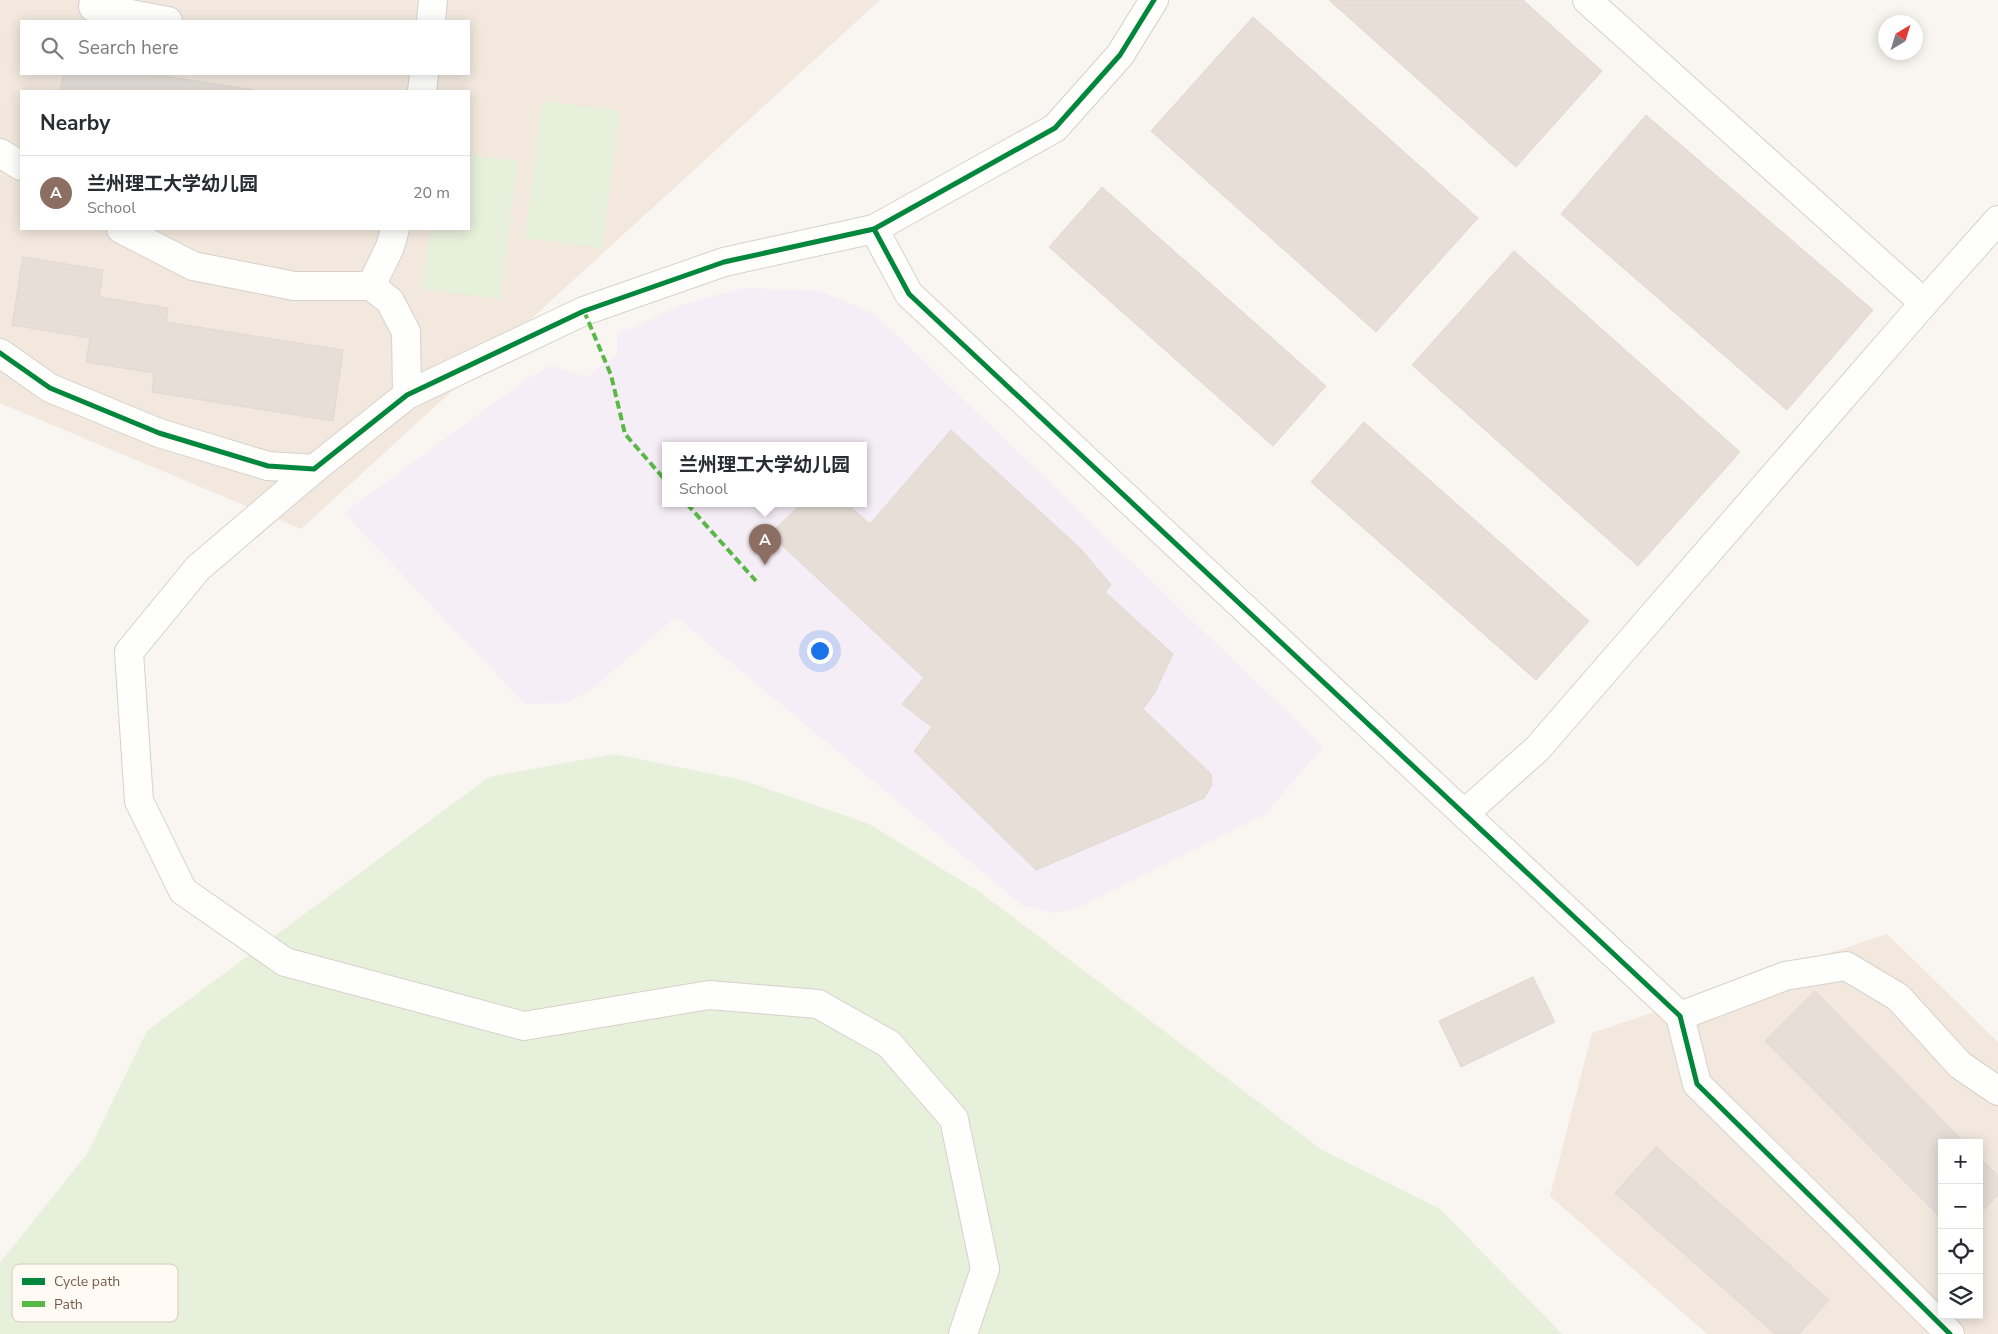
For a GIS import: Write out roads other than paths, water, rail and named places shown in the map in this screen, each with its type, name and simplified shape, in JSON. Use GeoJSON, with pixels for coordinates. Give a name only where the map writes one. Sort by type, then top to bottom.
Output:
{"type":"FeatureCollection","features":[{"type":"Feature","properties":{"kind":"street"},"geometry":{"type":"LineString","coordinates":[[94,0],[93,7],[163,20]]}},
{"type":"Feature","properties":{"kind":"street"},"geometry":{"type":"LineString","coordinates":[[430,20],[433,0]]}},
{"type":"Feature","properties":{"kind":"street"},"geometry":{"type":"LineString","coordinates":[[963,1334],[985,1269],[954,1119],[889,1044],[818,1004],[708,995],[524,1026],[285,962],[183,890],[139,801],[129,652],[198,568],[314,469],[407,395],[584,311],[724,262],[874,229],[1055,128],[1120,55],[1154,0]]}},
{"type":"Feature","properties":{"kind":"street"},"geometry":{"type":"LineString","coordinates":[[1587,0],[1924,303]]}},
{"type":"Feature","properties":{"kind":"street"},"geometry":{"type":"LineString","coordinates":[[422,90],[424,75]]}},
{"type":"Feature","properties":{"kind":"street"},"geometry":{"type":"LineString","coordinates":[[0,152],[20,165]]}},
{"type":"Feature","properties":{"kind":"street"},"geometry":{"type":"LineString","coordinates":[[1464,814],[1537,749],[1998,220]]}},
{"type":"Feature","properties":{"kind":"street"},"geometry":{"type":"LineString","coordinates":[[874,229],[909,294],[1680,1016],[1697,1084],[1950,1334]]}},
{"type":"Feature","properties":{"kind":"street"},"geometry":{"type":"LineString","coordinates":[[122,230],[192,266],[294,286],[371,286],[390,301],[406,332],[407,395]]}},
{"type":"Feature","properties":{"kind":"street"},"geometry":{"type":"LineString","coordinates":[[371,286],[390,247],[395,230]]}},
{"type":"Feature","properties":{"kind":"street"},"geometry":{"type":"LineString","coordinates":[[0,353],[50,388],[159,433],[268,466],[314,469]]}},
{"type":"Feature","properties":{"kind":"street"},"geometry":{"type":"LineString","coordinates":[[1680,1016],[1785,976],[1846,966],[1898,997],[1960,1065],[1998,1092]]}},
{"type":"Feature","properties":{"kind":"place","name":"兰州理工大学幼儿园"},"geometry":{"type":"Point","coordinates":[765,565]}}]}
